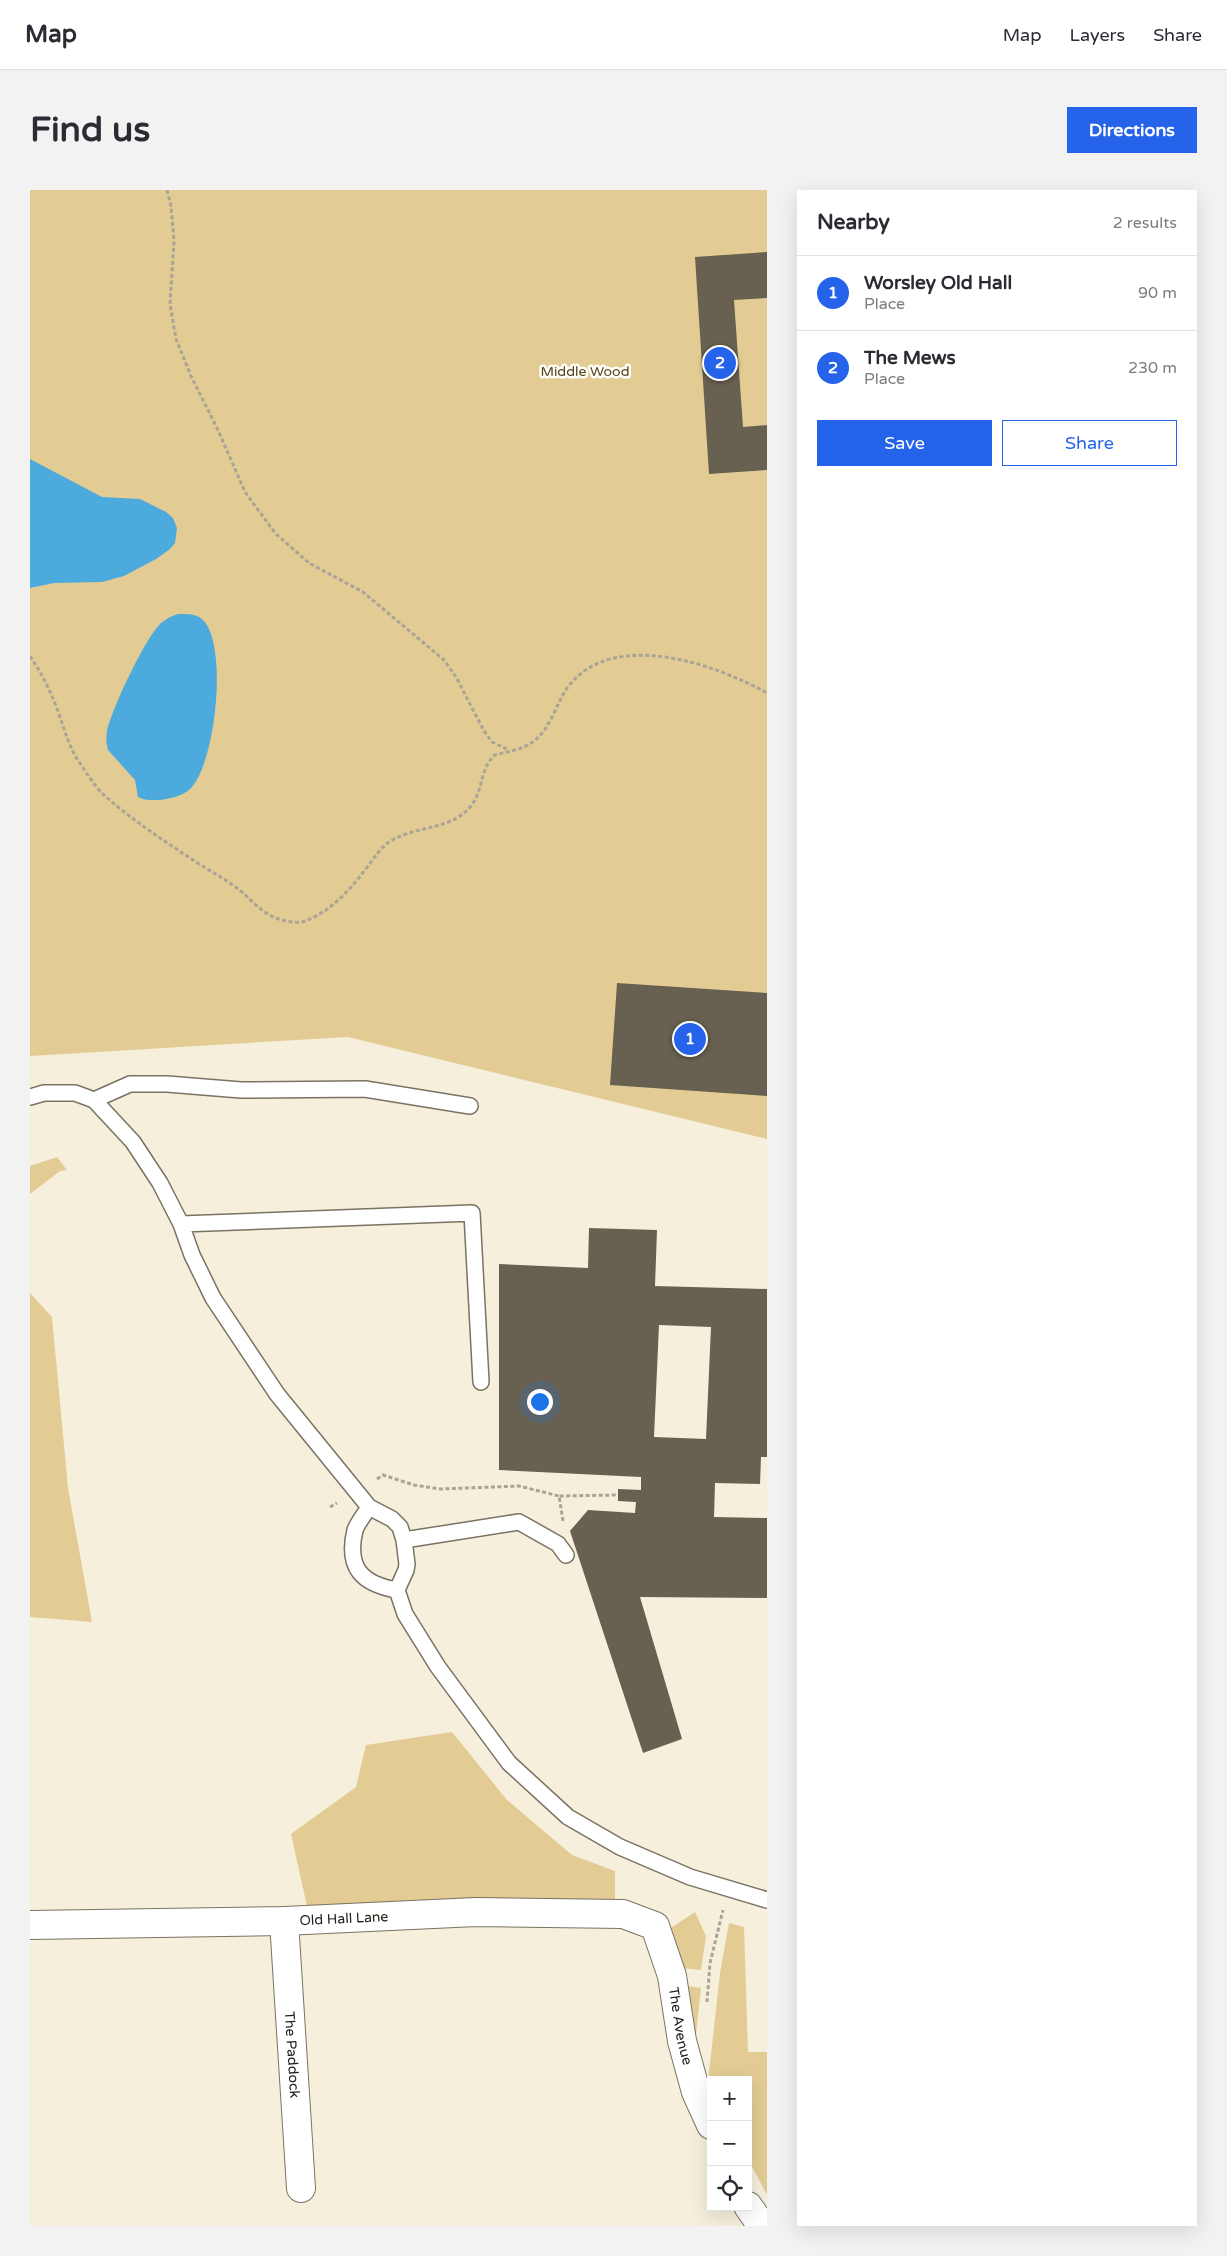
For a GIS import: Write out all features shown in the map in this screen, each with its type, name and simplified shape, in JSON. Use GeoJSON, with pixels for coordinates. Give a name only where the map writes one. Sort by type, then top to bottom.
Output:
{"type":"FeatureCollection","features":[{"type":"Feature","properties":{"kind":"street","name":"Old Hall Lane"},"geometry":{"type":"LineString","coordinates":[[30,1925],[284,1921],[476,1912],[623,1914],[655,1926]]}},
{"type":"Feature","properties":{"kind":"street","name":"The Paddock"},"geometry":{"type":"LineString","coordinates":[[284,1921],[301,2188]]}},
{"type":"Feature","properties":{"kind":"street","name":"The Avenue"},"geometry":{"type":"LineString","coordinates":[[655,1926],[672,1976],[682,2041],[696,2092],[709,2121]]}},
{"type":"Feature","properties":{"kind":"street"},"geometry":{"type":"LineString","coordinates":[[752,2211],[762,2226]]}},
{"type":"Feature","properties":{"kind":"lane"},"geometry":{"type":"LineString","coordinates":[[94,1100],[130,1084],[167,1084],[241,1090],[365,1089],[470,1106]]}},
{"type":"Feature","properties":{"kind":"lane"},"geometry":{"type":"LineString","coordinates":[[30,1096],[44,1093],[75,1093],[94,1100],[133,1142],[160,1183],[181,1224],[192,1255],[213,1298],[278,1394],[369,1506],[392,1519],[400,1527],[404,1540],[406,1570],[397,1590],[405,1614],[438,1667],[509,1763],[568,1817],[620,1847],[690,1877],[767,1900]]}},
{"type":"Feature","properties":{"kind":"lane"},"geometry":{"type":"LineString","coordinates":[[181,1224],[472,1213],[481,1382]]}},
{"type":"Feature","properties":{"kind":"lane"},"geometry":{"type":"LineString","coordinates":[[369,1506],[356,1529],[354,1556],[357,1569],[365,1580],[372,1584],[397,1590]]}},
{"type":"Feature","properties":{"kind":"lane"},"geometry":{"type":"LineString","coordinates":[[404,1540],[519,1522],[562,1550]]}},
{"type":"Feature","properties":{"kind":"path"},"geometry":{"type":"LineString","coordinates":[[166,190],[171,206],[174,241],[170,304],[176,339],[191,376],[218,430],[245,492],[275,533],[309,563],[363,592],[444,660],[456,677],[484,731],[492,742],[509,751]]}},
{"type":"Feature","properties":{"kind":"path"},"geometry":{"type":"LineString","coordinates":[[30,656],[43,676],[72,750],[102,794],[151,833],[237,888],[254,905],[269,915],[289,921],[303,922],[334,905],[360,877],[376,854],[389,842],[402,835],[447,823],[471,806],[478,795],[485,767],[490,759],[495,755],[531,744],[541,734],[569,685],[583,670],[612,658],[631,656],[666,657],[718,671],[767,693]]}},
{"type":"Feature","properties":{"kind":"path"},"geometry":{"type":"LineString","coordinates":[[330,1506],[383,1475],[414,1485],[440,1489],[519,1486],[559,1496],[618,1495]]}},
{"type":"Feature","properties":{"kind":"path"},"geometry":{"type":"LineString","coordinates":[[559,1496],[564,1527],[562,1550]]}},
{"type":"Feature","properties":{"kind":"path"},"geometry":{"type":"LineString","coordinates":[[707,2006],[710,1963],[721,1912],[731,1890]]}},
{"type":"Feature","properties":{"kind":"green space","name":"Middle Wood"},"geometry":{"type":"Polygon","coordinates":[[[30,190],[767,190],[767,1139],[348,1037],[30,1056],[30,190]]]}},
{"type":"Feature","properties":{"kind":"green space"},"geometry":{"type":"Polygon","coordinates":[[[57,1157],[67,1170],[60,1171],[30,1194],[30,1166],[57,1157]]]}},
{"type":"Feature","properties":{"kind":"green space"},"geometry":{"type":"Polygon","coordinates":[[[30,1293],[52,1317],[68,1488],[92,1622],[30,1617],[30,1293]]]}},
{"type":"Feature","properties":{"kind":"green space"},"geometry":{"type":"Polygon","coordinates":[[[452,1732],[507,1800],[572,1855],[615,1871],[615,1902],[307,1906],[291,1834],[356,1787],[366,1745],[452,1732]]]}},
{"type":"Feature","properties":{"kind":"green space"},"geometry":{"type":"Polygon","coordinates":[[[695,1912],[706,1936],[701,1970],[680,1968],[669,1929],[695,1912]]]}},
{"type":"Feature","properties":{"kind":"green space"},"geometry":{"type":"Polygon","coordinates":[[[729,1923],[744,1927],[748,2052],[767,2052],[767,2195],[752,2167],[752,2076],[709,2076],[720,1973],[729,1923]]]}},
{"type":"Feature","properties":{"kind":"green space"},"geometry":{"type":"Polygon","coordinates":[[[681,1985],[701,1988],[694,2053],[681,1985]]]}},
{"type":"Feature","properties":{"kind":"water"},"geometry":{"type":"Polygon","coordinates":[[[30,459],[102,497],[140,499],[166,512],[173,518],[177,528],[175,543],[156,559],[124,576],[102,582],[54,583],[30,588],[30,459]]]}},
{"type":"Feature","properties":{"kind":"water"},"geometry":{"type":"Polygon","coordinates":[[[178,614],[197,616],[203,620],[211,634],[217,679],[212,733],[206,758],[198,777],[189,790],[171,798],[146,800],[138,797],[135,780],[108,750],[107,731],[122,691],[154,631],[161,623],[178,614]]]}},
{"type":"Feature","properties":{"kind":"building"},"geometry":{"type":"Polygon","coordinates":[[[767,252],[767,298],[734,300],[743,427],[767,425],[767,470],[709,474],[695,257],[767,252]]]}},
{"type":"Feature","properties":{"kind":"building"},"geometry":{"type":"Polygon","coordinates":[[[617,983],[767,993],[767,1096],[610,1085],[617,983]]]}},
{"type":"Feature","properties":{"kind":"building"},"geometry":{"type":"Polygon","coordinates":[[[589,1228],[657,1230],[655,1286],[767,1289],[767,1457],[761,1457],[760,1484],[715,1483],[714,1517],[767,1518],[767,1598],[640,1597],[682,1739],[643,1753],[570,1531],[588,1510],[635,1513],[636,1502],[618,1501],[618,1489],[641,1490],[641,1477],[499,1470],[499,1264],[588,1268],[589,1228]],[[659,1325],[654,1437],[706,1439],[711,1327],[659,1325]]]}},
{"type":"Feature","properties":{"kind":"place","name":"The Mews"},"geometry":{"type":"Point","coordinates":[720,363]}},
{"type":"Feature","properties":{"kind":"place","name":"Worsley Old Hall"},"geometry":{"type":"Point","coordinates":[690,1039]}}]}
